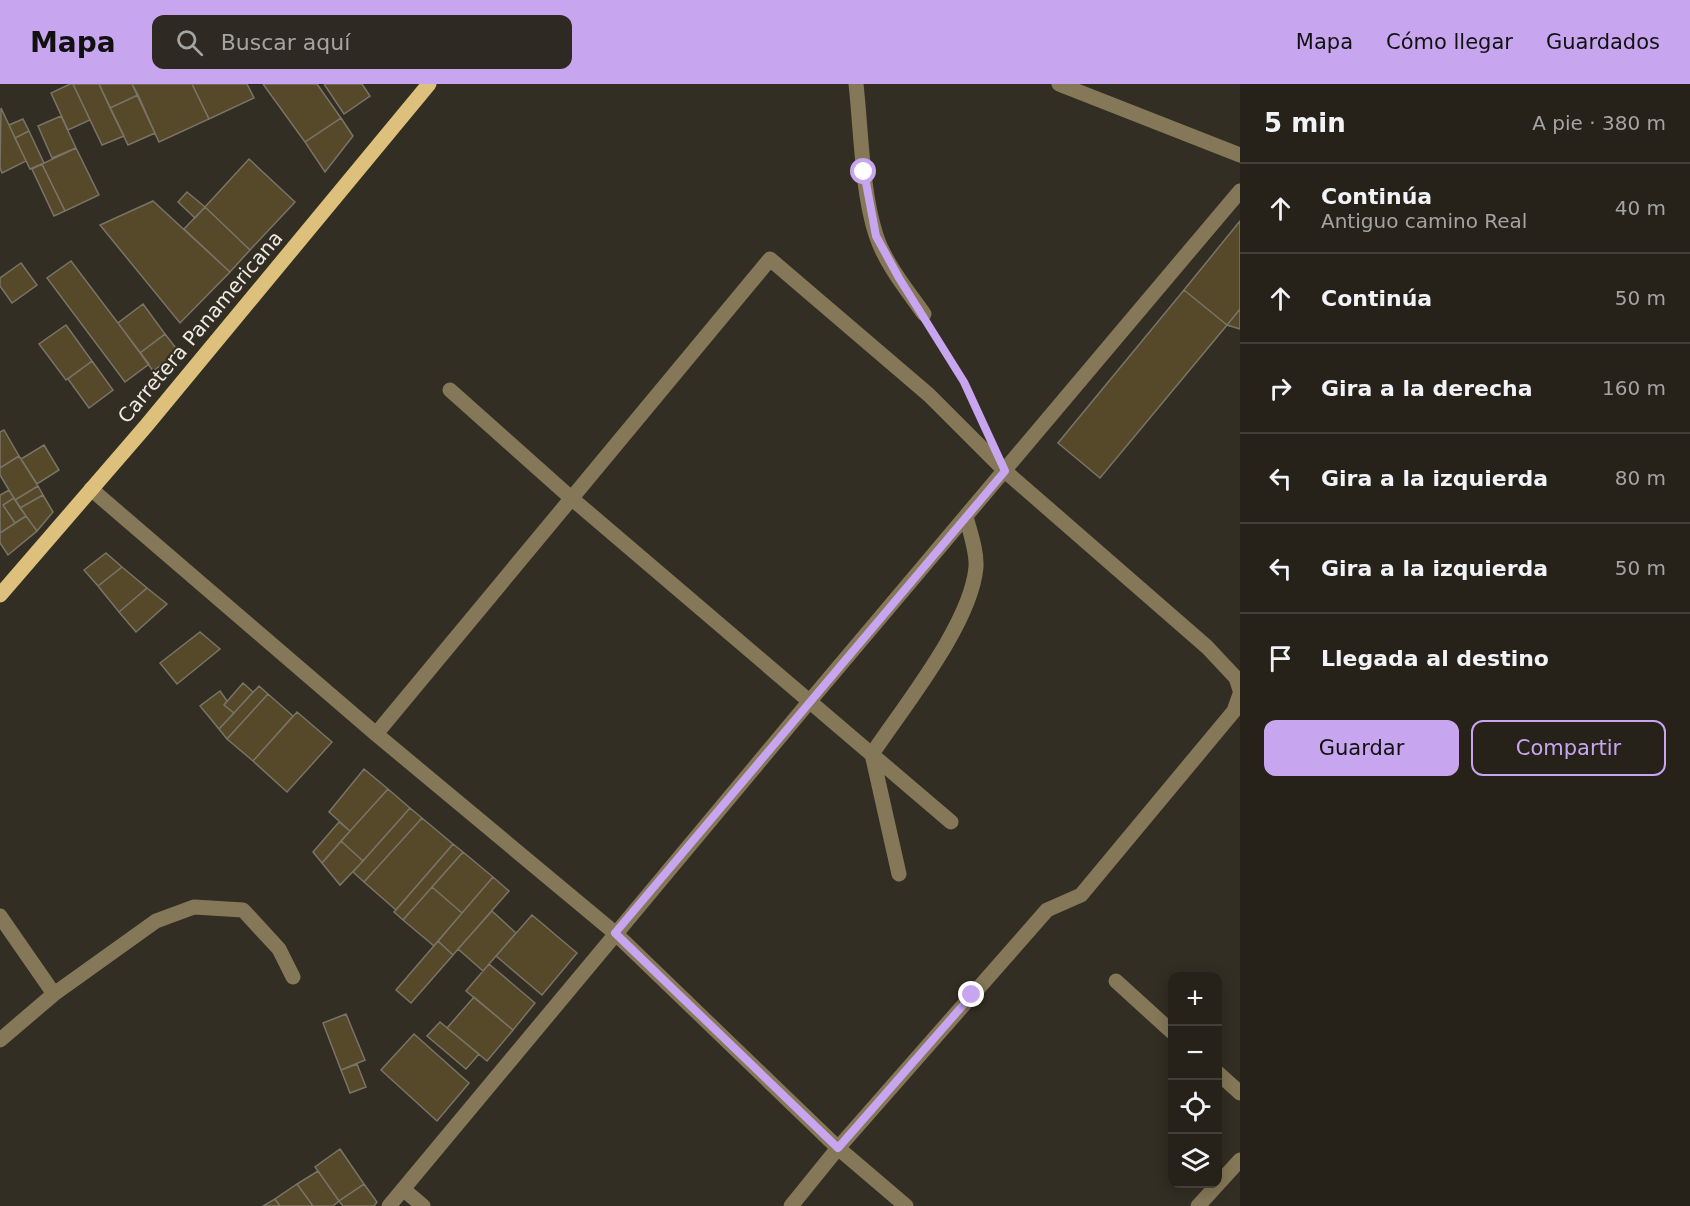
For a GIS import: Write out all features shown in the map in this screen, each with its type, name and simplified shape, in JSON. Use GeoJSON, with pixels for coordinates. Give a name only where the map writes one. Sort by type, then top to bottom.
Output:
{"type":"FeatureCollection","features":[{"type":"Feature","properties":{"kind":"main road","name":"Carretera Panamericana"},"geometry":{"type":"LineString","coordinates":[[0,595],[429,84]]}},
{"type":"Feature","properties":{"kind":"street"},"geometry":{"type":"LineString","coordinates":[[856,84],[864,172],[876,236],[899,278],[924,314]]}},
{"type":"Feature","properties":{"kind":"street"},"geometry":{"type":"LineString","coordinates":[[1059,84],[1240,155]]}},
{"type":"Feature","properties":{"kind":"street"},"geometry":{"type":"LineString","coordinates":[[389,1206],[615,933],[1240,191]]}},
{"type":"Feature","properties":{"kind":"street"},"geometry":{"type":"LineString","coordinates":[[376,734],[570,497],[770,259],[929,395],[972,441],[1207,646],[1236,678],[1240,692],[1234,711],[1082,895],[1047,910],[838,1148],[791,1206]]}},
{"type":"Feature","properties":{"kind":"street"},"geometry":{"type":"LineString","coordinates":[[450,390],[570,497],[951,822]]}},
{"type":"Feature","properties":{"kind":"street"},"geometry":{"type":"LineString","coordinates":[[91,489],[376,734],[615,933],[838,1148],[906,1206]]}},
{"type":"Feature","properties":{"kind":"street"},"geometry":{"type":"LineString","coordinates":[[899,874],[872,754],[951,634],[972,591],[976,564],[966,517]]}},
{"type":"Feature","properties":{"kind":"street"},"geometry":{"type":"LineString","coordinates":[[0,1040],[54,994],[156,921],[194,907],[243,910],[279,949],[292,977]]}},
{"type":"Feature","properties":{"kind":"street"},"geometry":{"type":"LineString","coordinates":[[0,916],[54,994]]}},
{"type":"Feature","properties":{"kind":"street"},"geometry":{"type":"LineString","coordinates":[[1116,981],[1168,1028]]}},
{"type":"Feature","properties":{"kind":"street"},"geometry":{"type":"LineString","coordinates":[[1222,1077],[1240,1093]]}},
{"type":"Feature","properties":{"kind":"street"},"geometry":{"type":"LineString","coordinates":[[1198,1206],[1240,1160]]}},
{"type":"Feature","properties":{"kind":"street"},"geometry":{"type":"LineString","coordinates":[[403,1189],[423,1206]]}},
{"type":"Feature","properties":{"kind":"path"},"geometry":{"type":"LineString","coordinates":[[924,314],[964,382],[982,422]]}},
{"type":"Feature","properties":{"kind":"building"},"geometry":{"type":"Polygon","coordinates":[[[73,84],[90,120],[68,130],[51,93],[73,84]]]}},
{"type":"Feature","properties":{"kind":"building"},"geometry":{"type":"Polygon","coordinates":[[[73,84],[99,84],[124,136],[102,145],[73,84]]]}},
{"type":"Feature","properties":{"kind":"building"},"geometry":{"type":"Polygon","coordinates":[[[99,84],[132,84],[138,95],[110,108],[99,84]]]}},
{"type":"Feature","properties":{"kind":"building"},"geometry":{"type":"Polygon","coordinates":[[[132,84],[192,84],[209,119],[159,142],[132,84]]]}},
{"type":"Feature","properties":{"kind":"building"},"geometry":{"type":"Polygon","coordinates":[[[192,84],[247,84],[254,98],[209,119],[192,84]]]}},
{"type":"Feature","properties":{"kind":"building"},"geometry":{"type":"Polygon","coordinates":[[[263,84],[317,84],[341,118],[305,142],[263,84]]]}},
{"type":"Feature","properties":{"kind":"building"},"geometry":{"type":"Polygon","coordinates":[[[324,84],[362,84],[370,96],[344,114],[324,84]]]}},
{"type":"Feature","properties":{"kind":"building"},"geometry":{"type":"Polygon","coordinates":[[[138,95],[155,133],[128,145],[110,108],[138,95]]]}},
{"type":"Feature","properties":{"kind":"building"},"geometry":{"type":"Polygon","coordinates":[[[1,108],[26,161],[2,173],[0,168],[1,108]]]}},
{"type":"Feature","properties":{"kind":"building"},"geometry":{"type":"Polygon","coordinates":[[[61,116],[76,148],[52,158],[38,126],[61,116]]]}},
{"type":"Feature","properties":{"kind":"building"},"geometry":{"type":"Polygon","coordinates":[[[341,118],[353,136],[325,172],[305,142],[341,118]]]}},
{"type":"Feature","properties":{"kind":"building"},"geometry":{"type":"Polygon","coordinates":[[[23,119],[29,131],[15,138],[9,125],[23,119]]]}},
{"type":"Feature","properties":{"kind":"building"},"geometry":{"type":"Polygon","coordinates":[[[29,131],[44,163],[30,169],[15,138],[29,131]]]}},
{"type":"Feature","properties":{"kind":"building"},"geometry":{"type":"Polygon","coordinates":[[[76,148],[99,195],[65,211],[42,164],[76,148]]]}},
{"type":"Feature","properties":{"kind":"building"},"geometry":{"type":"Polygon","coordinates":[[[249,159],[295,202],[250,250],[205,207],[249,159]]]}},
{"type":"Feature","properties":{"kind":"building"},"geometry":{"type":"Polygon","coordinates":[[[42,164],[65,211],[54,216],[32,169],[42,164]]]}},
{"type":"Feature","properties":{"kind":"building"},"geometry":{"type":"Polygon","coordinates":[[[187,192],[205,207],[195,218],[178,202],[187,192]]]}},
{"type":"Feature","properties":{"kind":"building"},"geometry":{"type":"Polygon","coordinates":[[[153,201],[230,272],[180,323],[100,225],[153,201]]]}},
{"type":"Feature","properties":{"kind":"building"},"geometry":{"type":"Polygon","coordinates":[[[205,207],[250,250],[230,272],[184,229],[205,207]]]}},
{"type":"Feature","properties":{"kind":"building"},"geometry":{"type":"Polygon","coordinates":[[[1240,221],[1240,309],[1227,325],[1184,290],[1240,221]]]}},
{"type":"Feature","properties":{"kind":"building"},"geometry":{"type":"Polygon","coordinates":[[[71,261],[149,364],[125,382],[47,278],[71,261]]]}},
{"type":"Feature","properties":{"kind":"building"},"geometry":{"type":"Polygon","coordinates":[[[21,263],[37,285],[12,303],[0,286],[0,278],[21,263]]]}},
{"type":"Feature","properties":{"kind":"building"},"geometry":{"type":"Polygon","coordinates":[[[1184,290],[1227,325],[1100,478],[1058,443],[1184,290]]]}},
{"type":"Feature","properties":{"kind":"building"},"geometry":{"type":"Polygon","coordinates":[[[143,304],[165,334],[140,353],[118,323],[143,304]]]}},
{"type":"Feature","properties":{"kind":"building"},"geometry":{"type":"Polygon","coordinates":[[[1240,309],[1240,329],[1227,325],[1240,309]]]}},
{"type":"Feature","properties":{"kind":"building"},"geometry":{"type":"Polygon","coordinates":[[[66,325],[92,361],[66,380],[39,344],[66,325]]]}},
{"type":"Feature","properties":{"kind":"building"},"geometry":{"type":"Polygon","coordinates":[[[165,334],[179,352],[153,371],[140,353],[165,334]]]}},
{"type":"Feature","properties":{"kind":"building"},"geometry":{"type":"Polygon","coordinates":[[[92,361],[113,390],[89,408],[68,379],[92,361]]]}},
{"type":"Feature","properties":{"kind":"building"},"geometry":{"type":"Polygon","coordinates":[[[4,430],[19,456],[0,468],[0,432],[4,430]]]}},
{"type":"Feature","properties":{"kind":"building"},"geometry":{"type":"Polygon","coordinates":[[[44,445],[59,470],[37,484],[21,459],[44,445]]]}},
{"type":"Feature","properties":{"kind":"building"},"geometry":{"type":"Polygon","coordinates":[[[19,456],[38,486],[15,500],[0,475],[0,468],[19,456]]]}},
{"type":"Feature","properties":{"kind":"building"},"geometry":{"type":"Polygon","coordinates":[[[38,486],[43,495],[20,508],[15,500],[38,486]]]}},
{"type":"Feature","properties":{"kind":"building"},"geometry":{"type":"Polygon","coordinates":[[[9,490],[14,498],[3,505],[15,523],[0,533],[0,495],[9,490]]]}},
{"type":"Feature","properties":{"kind":"building"},"geometry":{"type":"Polygon","coordinates":[[[43,495],[53,512],[37,531],[20,508],[43,495]]]}},
{"type":"Feature","properties":{"kind":"building"},"geometry":{"type":"Polygon","coordinates":[[[14,498],[26,516],[15,523],[3,505],[14,498]]]}},
{"type":"Feature","properties":{"kind":"building"},"geometry":{"type":"Polygon","coordinates":[[[26,516],[37,531],[8,555],[0,543],[0,533],[26,516]]]}},
{"type":"Feature","properties":{"kind":"building"},"geometry":{"type":"Polygon","coordinates":[[[106,553],[122,567],[98,586],[84,570],[106,553]]]}},
{"type":"Feature","properties":{"kind":"building"},"geometry":{"type":"Polygon","coordinates":[[[122,567],[147,588],[119,612],[98,586],[122,567]]]}},
{"type":"Feature","properties":{"kind":"building"},"geometry":{"type":"Polygon","coordinates":[[[147,588],[167,604],[136,632],[119,612],[147,588]]]}},
{"type":"Feature","properties":{"kind":"building"},"geometry":{"type":"Polygon","coordinates":[[[200,632],[220,649],[177,684],[160,663],[200,632]]]}},
{"type":"Feature","properties":{"kind":"building"},"geometry":{"type":"Polygon","coordinates":[[[243,683],[253,692],[234,713],[224,705],[243,683]]]}},
{"type":"Feature","properties":{"kind":"building"},"geometry":{"type":"Polygon","coordinates":[[[259,686],[268,694],[227,739],[219,729],[259,686]]]}},
{"type":"Feature","properties":{"kind":"building"},"geometry":{"type":"Polygon","coordinates":[[[220,691],[227,701],[224,705],[234,713],[219,729],[200,706],[220,691]]]}},
{"type":"Feature","properties":{"kind":"building"},"geometry":{"type":"Polygon","coordinates":[[[268,694],[293,716],[253,761],[227,739],[268,694]]]}},
{"type":"Feature","properties":{"kind":"building"},"geometry":{"type":"Polygon","coordinates":[[[297,712],[332,742],[287,792],[253,761],[297,712]]]}},
{"type":"Feature","properties":{"kind":"building"},"geometry":{"type":"Polygon","coordinates":[[[364,769],[388,789],[350,831],[329,812],[364,769]]]}},
{"type":"Feature","properties":{"kind":"building"},"geometry":{"type":"Polygon","coordinates":[[[388,789],[410,808],[363,861],[341,841],[388,789]]]}},
{"type":"Feature","properties":{"kind":"building"},"geometry":{"type":"Polygon","coordinates":[[[410,808],[422,818],[364,882],[353,872],[410,808]]]}},
{"type":"Feature","properties":{"kind":"building"},"geometry":{"type":"Polygon","coordinates":[[[422,818],[453,844],[396,910],[364,882],[422,818]]]}},
{"type":"Feature","properties":{"kind":"building"},"geometry":{"type":"Polygon","coordinates":[[[339,822],[350,831],[322,863],[313,852],[339,822]]]}},
{"type":"Feature","properties":{"kind":"building"},"geometry":{"type":"Polygon","coordinates":[[[341,841],[363,861],[340,885],[322,863],[341,841]]]}},
{"type":"Feature","properties":{"kind":"building"},"geometry":{"type":"Polygon","coordinates":[[[453,844],[463,852],[403,920],[394,912],[453,844]]]}},
{"type":"Feature","properties":{"kind":"building"},"geometry":{"type":"Polygon","coordinates":[[[463,852],[493,877],[462,913],[432,887],[463,852]]]}},
{"type":"Feature","properties":{"kind":"building"},"geometry":{"type":"Polygon","coordinates":[[[493,877],[509,891],[453,955],[438,941],[493,877]]]}},
{"type":"Feature","properties":{"kind":"building"},"geometry":{"type":"Polygon","coordinates":[[[432,887],[462,913],[434,946],[403,920],[432,887]]]}},
{"type":"Feature","properties":{"kind":"building"},"geometry":{"type":"Polygon","coordinates":[[[492,911],[516,933],[483,971],[458,949],[492,911]]]}},
{"type":"Feature","properties":{"kind":"building"},"geometry":{"type":"Polygon","coordinates":[[[532,915],[577,953],[542,995],[496,956],[532,915]]]}},
{"type":"Feature","properties":{"kind":"building"},"geometry":{"type":"Polygon","coordinates":[[[438,941],[453,955],[411,1003],[396,990],[438,941]]]}},
{"type":"Feature","properties":{"kind":"building"},"geometry":{"type":"Polygon","coordinates":[[[489,964],[535,1003],[513,1030],[466,991],[489,964]]]}},
{"type":"Feature","properties":{"kind":"building"},"geometry":{"type":"Polygon","coordinates":[[[474,997],[513,1030],[487,1061],[447,1028],[474,997]]]}},
{"type":"Feature","properties":{"kind":"building"},"geometry":{"type":"Polygon","coordinates":[[[346,1014],[365,1060],[341,1070],[323,1023],[346,1014]]]}},
{"type":"Feature","properties":{"kind":"building"},"geometry":{"type":"Polygon","coordinates":[[[440,1022],[479,1054],[466,1069],[427,1036],[440,1022]]]}},
{"type":"Feature","properties":{"kind":"building"},"geometry":{"type":"Polygon","coordinates":[[[414,1034],[469,1083],[437,1121],[381,1070],[414,1034]]]}},
{"type":"Feature","properties":{"kind":"building"},"geometry":{"type":"Polygon","coordinates":[[[357,1064],[366,1087],[350,1093],[341,1070],[357,1064]]]}},
{"type":"Feature","properties":{"kind":"building"},"geometry":{"type":"Polygon","coordinates":[[[340,1149],[364,1184],[339,1201],[315,1167],[340,1149]]]}},
{"type":"Feature","properties":{"kind":"building"},"geometry":{"type":"Polygon","coordinates":[[[318,1171],[339,1201],[333,1206],[313,1206],[297,1184],[318,1171]]]}},
{"type":"Feature","properties":{"kind":"building"},"geometry":{"type":"Polygon","coordinates":[[[297,1184],[313,1206],[280,1206],[275,1199],[297,1184]]]}},
{"type":"Feature","properties":{"kind":"building"},"geometry":{"type":"Polygon","coordinates":[[[364,1184],[377,1202],[374,1206],[343,1206],[339,1201],[364,1184]]]}},
{"type":"Feature","properties":{"kind":"building"},"geometry":{"type":"Polygon","coordinates":[[[275,1199],[280,1206],[263,1206],[275,1199]]]}},
{"type":"Feature","properties":{"kind":"route"},"geometry":{"type":"LineString","coordinates":[[864,172],[876,236],[899,278],[924,314],[964,382],[1005,471],[615,933],[838,1148],[972,995]]}}]}
